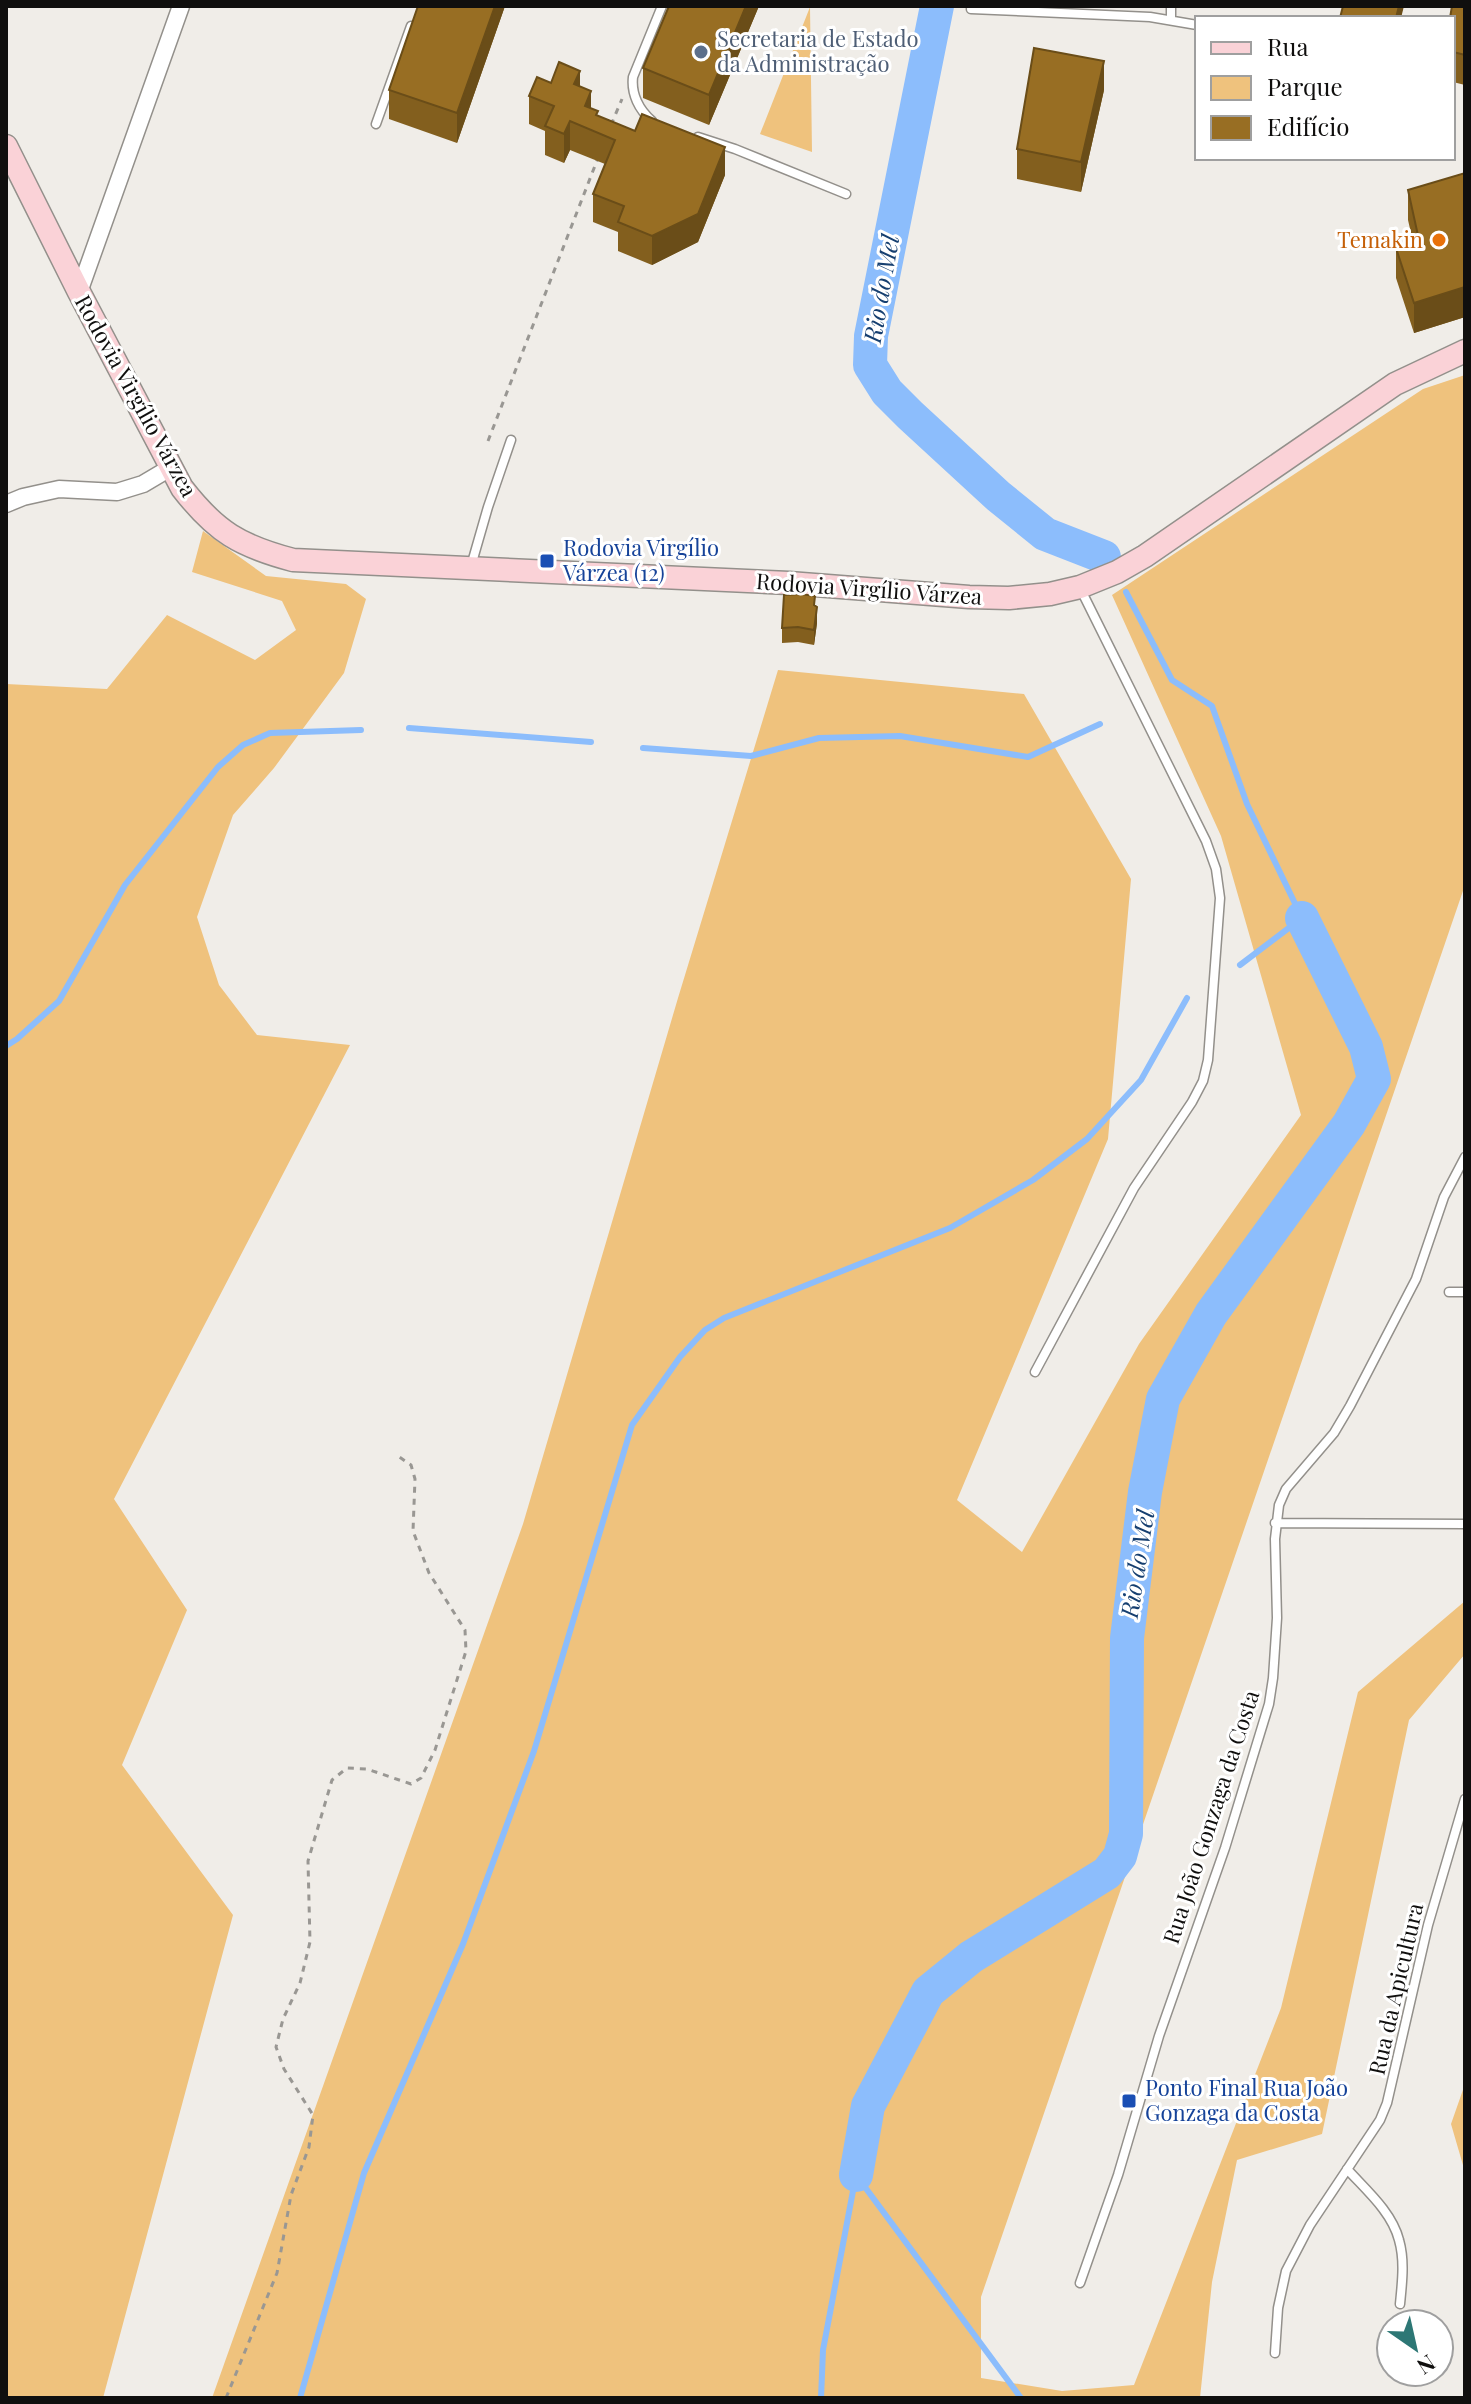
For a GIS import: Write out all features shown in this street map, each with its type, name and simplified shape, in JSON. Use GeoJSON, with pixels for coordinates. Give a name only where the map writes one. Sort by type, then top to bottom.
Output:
{"type":"FeatureCollection","features":[{"type":"Feature","properties":{"kind":"main road","name":"Rodovia Virgílio Várzea"},"geometry":{"type":"LineString","coordinates":[[6,146],[13,177],[79,292],[170,468],[201,512],[220,530],[244,545],[293,560],[789,583],[982,598],[1050,594],[1080,587],[1145,556],[1395,384],[1465,351]]}},
{"type":"Feature","properties":{"kind":"street"},"geometry":{"type":"LineString","coordinates":[[79,292],[181,6]]}},
{"type":"Feature","properties":{"kind":"street"},"geometry":{"type":"LineString","coordinates":[[6,504],[32,494],[59,489],[117,492],[143,484],[170,468]]}},
{"type":"Feature","properties":{"kind":"lane"},"geometry":{"type":"LineString","coordinates":[[655,123],[642,110],[632,87],[633,77],[662,6]]}},
{"type":"Feature","properties":{"kind":"lane"},"geometry":{"type":"LineString","coordinates":[[1150,6],[1150,17]]}},
{"type":"Feature","properties":{"kind":"lane"},"geometry":{"type":"LineString","coordinates":[[1171,6],[1171,20]]}},
{"type":"Feature","properties":{"kind":"lane"},"geometry":{"type":"LineString","coordinates":[[971,9],[1150,17],[1195,25]]}},
{"type":"Feature","properties":{"kind":"lane"},"geometry":{"type":"LineString","coordinates":[[376,124],[411,26]]}},
{"type":"Feature","properties":{"kind":"lane"},"geometry":{"type":"LineString","coordinates":[[695,136],[846,194]]}},
{"type":"Feature","properties":{"kind":"lane"},"geometry":{"type":"LineString","coordinates":[[470,569],[511,440]]}},
{"type":"Feature","properties":{"kind":"lane"},"geometry":{"type":"LineString","coordinates":[[1035,1372],[1134,1188],[1203,1081],[1208,1060],[1220,898],[1216,869],[1206,841],[1080,587]]}},
{"type":"Feature","properties":{"kind":"lane","name":"Rua João Gonzaga da Costa"},"geometry":{"type":"LineString","coordinates":[[1080,2283],[1118,2175],[1159,2036],[1229,1837],[1269,1704],[1277,1618],[1275,1523],[1279,1505],[1286,1489],[1343,1419],[1408,1296],[1444,1197],[1465,1157]]}},
{"type":"Feature","properties":{"kind":"lane"},"geometry":{"type":"LineString","coordinates":[[1449,1292],[1465,1292]]}},
{"type":"Feature","properties":{"kind":"lane"},"geometry":{"type":"LineString","coordinates":[[1275,1523],[1465,1524]]}},
{"type":"Feature","properties":{"kind":"lane","name":"Rua da Apicultura"},"geometry":{"type":"LineString","coordinates":[[1275,2353],[1286,2271],[1310,2225],[1380,2120],[1387,2103],[1428,1925],[1465,1799]]}},
{"type":"Feature","properties":{"kind":"lane"},"geometry":{"type":"LineString","coordinates":[[1347,2169],[1391,2221],[1400,2241],[1403,2267],[1400,2304]]}},
{"type":"Feature","properties":{"kind":"path"},"geometry":{"type":"LineString","coordinates":[[611,126],[622,97],[632,87]]}},
{"type":"Feature","properties":{"kind":"path"},"geometry":{"type":"LineString","coordinates":[[488,441],[599,155]]}},
{"type":"Feature","properties":{"kind":"path"},"geometry":{"type":"LineString","coordinates":[[226,2398],[277,2273],[291,2195],[309,2147],[313,2115],[284,2069],[276,2047],[283,2019],[300,1983],[310,1942],[308,1861],[332,1780],[347,1768],[367,1769],[411,1784],[421,1778],[435,1750],[466,1651],[465,1630],[429,1573],[413,1531],[415,1479],[411,1465],[398,1456]]}},
{"type":"Feature","properties":{"kind":"green space"},"geometry":{"type":"Polygon","coordinates":[[[810,7],[812,152],[760,134],[810,7]]]}},
{"type":"Feature","properties":{"kind":"green space"},"geometry":{"type":"Polygon","coordinates":[[[1465,375],[1465,885],[981,2297],[981,2378],[1062,2391],[1134,2385],[1281,2008],[1358,1692],[1465,1601],[1465,1654],[1409,1720],[1322,2134],[1237,2160],[1212,2282],[1200,2398],[212,2398],[523,1524],[778,670],[1024,694],[1131,879],[1108,1139],[957,1500],[1022,1552],[1139,1344],[1301,1115],[1221,836],[1112,595],[1423,389],[1465,375]]]}},
{"type":"Feature","properties":{"kind":"green space"},"geometry":{"type":"Polygon","coordinates":[[[203,531],[266,576],[346,584],[366,599],[344,673],[274,768],[233,815],[197,917],[219,985],[257,1035],[350,1045],[114,1499],[187,1610],[122,1765],[233,1915],[103,2398],[6,2398],[6,684],[107,689],[167,615],[255,660],[296,630],[282,601],[192,572],[203,531]]]}},
{"type":"Feature","properties":{"kind":"green space"},"geometry":{"type":"Polygon","coordinates":[[[1465,2084],[1465,2172],[1451,2124],[1465,2084]]]}},
{"type":"Feature","properties":{"kind":"building"},"geometry":{"type":"Polygon","coordinates":[[[418,6],[495,6],[457,113],[389,90],[418,6]]]}},
{"type":"Feature","properties":{"kind":"building","name":"Secretaria de Estado da Administração"},"geometry":{"type":"Polygon","coordinates":[[[669,6],[746,6],[709,95],[643,68],[669,6]]]}},
{"type":"Feature","properties":{"kind":"building"},"geometry":{"type":"Polygon","coordinates":[[[1343,6],[1399,6],[1396,16],[1340,16],[1343,6]]]}},
{"type":"Feature","properties":{"kind":"building"},"geometry":{"type":"Polygon","coordinates":[[[1452,6],[1465,6],[1465,55],[1455,52],[1455,16],[1450,16],[1452,6]]]}},
{"type":"Feature","properties":{"kind":"building"},"geometry":{"type":"Polygon","coordinates":[[[1034,48],[1104,61],[1081,162],[1017,149],[1034,48]]]}},
{"type":"Feature","properties":{"kind":"building"},"geometry":{"type":"Polygon","coordinates":[[[559,62],[580,71],[574,84],[591,91],[585,106],[598,111],[596,115],[635,131],[642,114],[725,147],[698,214],[652,236],[618,222],[624,206],[593,194],[615,140],[570,121],[564,134],[545,126],[554,106],[529,96],[537,77],[551,83],[559,62]]]}},
{"type":"Feature","properties":{"kind":"building"},"geometry":{"type":"Polygon","coordinates":[[[1465,173],[1465,287],[1414,303],[1396,248],[1419,240],[1408,190],[1465,173]]]}},
{"type":"Feature","properties":{"kind":"building"},"geometry":{"type":"Polygon","coordinates":[[[784,595],[815,596],[814,630],[782,628],[784,595]]]}},
{"type":"Feature","properties":{"kind":"waterway","name":"Rio do Mel"},"geometry":{"type":"LineString","coordinates":[[937,6],[871,336],[870,365],[887,392],[998,496],[1045,534],[1104,557]]}},
{"type":"Feature","properties":{"kind":"waterway"},"geometry":{"type":"LineString","coordinates":[[1126,592],[1172,680],[1212,706],[1247,804],[1302,918],[1240,965]]}},
{"type":"Feature","properties":{"kind":"waterway"},"geometry":{"type":"LineString","coordinates":[[643,748],[751,756],[819,738],[900,736],[1028,757],[1100,724]]}},
{"type":"Feature","properties":{"kind":"waterway"},"geometry":{"type":"LineString","coordinates":[[409,728],[591,742]]}},
{"type":"Feature","properties":{"kind":"waterway"},"geometry":{"type":"LineString","coordinates":[[6,1046],[59,1001],[125,885],[218,767],[243,745],[270,733],[361,730]]}},
{"type":"Feature","properties":{"kind":"waterway","name":"Rio do Mel"},"geometry":{"type":"LineString","coordinates":[[856,2175],[868,2106],[928,1992],[971,1957],[1107,1873],[1120,1856],[1126,1834],[1127,1638],[1145,1492],[1163,1399],[1211,1314],[1349,1124],[1374,1079],[1366,1047],[1302,918]]}},
{"type":"Feature","properties":{"kind":"waterway"},"geometry":{"type":"LineString","coordinates":[[300,2398],[364,2173],[463,1944],[534,1751],[632,1425],[680,1357],[705,1330],[724,1318],[950,1228],[1033,1180],[1087,1139],[1141,1080],[1187,998]]}},
{"type":"Feature","properties":{"kind":"waterway"},"geometry":{"type":"LineString","coordinates":[[856,2175],[1021,2398]]}},
{"type":"Feature","properties":{"kind":"waterway"},"geometry":{"type":"LineString","coordinates":[[821,2398],[823,2350],[856,2175]]}},
{"type":"Feature","properties":{"kind":"place","name":"Secretaria de Estado da Administração"},"geometry":{"type":"Point","coordinates":[701,52]}},
{"type":"Feature","properties":{"kind":"place","name":"Temakin"},"geometry":{"type":"Point","coordinates":[1439,240]}},
{"type":"Feature","properties":{"kind":"place","name":"Rodovia Virgílio Várzea (12)"},"geometry":{"type":"Point","coordinates":[547,561]}},
{"type":"Feature","properties":{"kind":"place","name":"Ponto Final Rua João Gonzaga da Costa"},"geometry":{"type":"Point","coordinates":[1129,2101]}}]}
